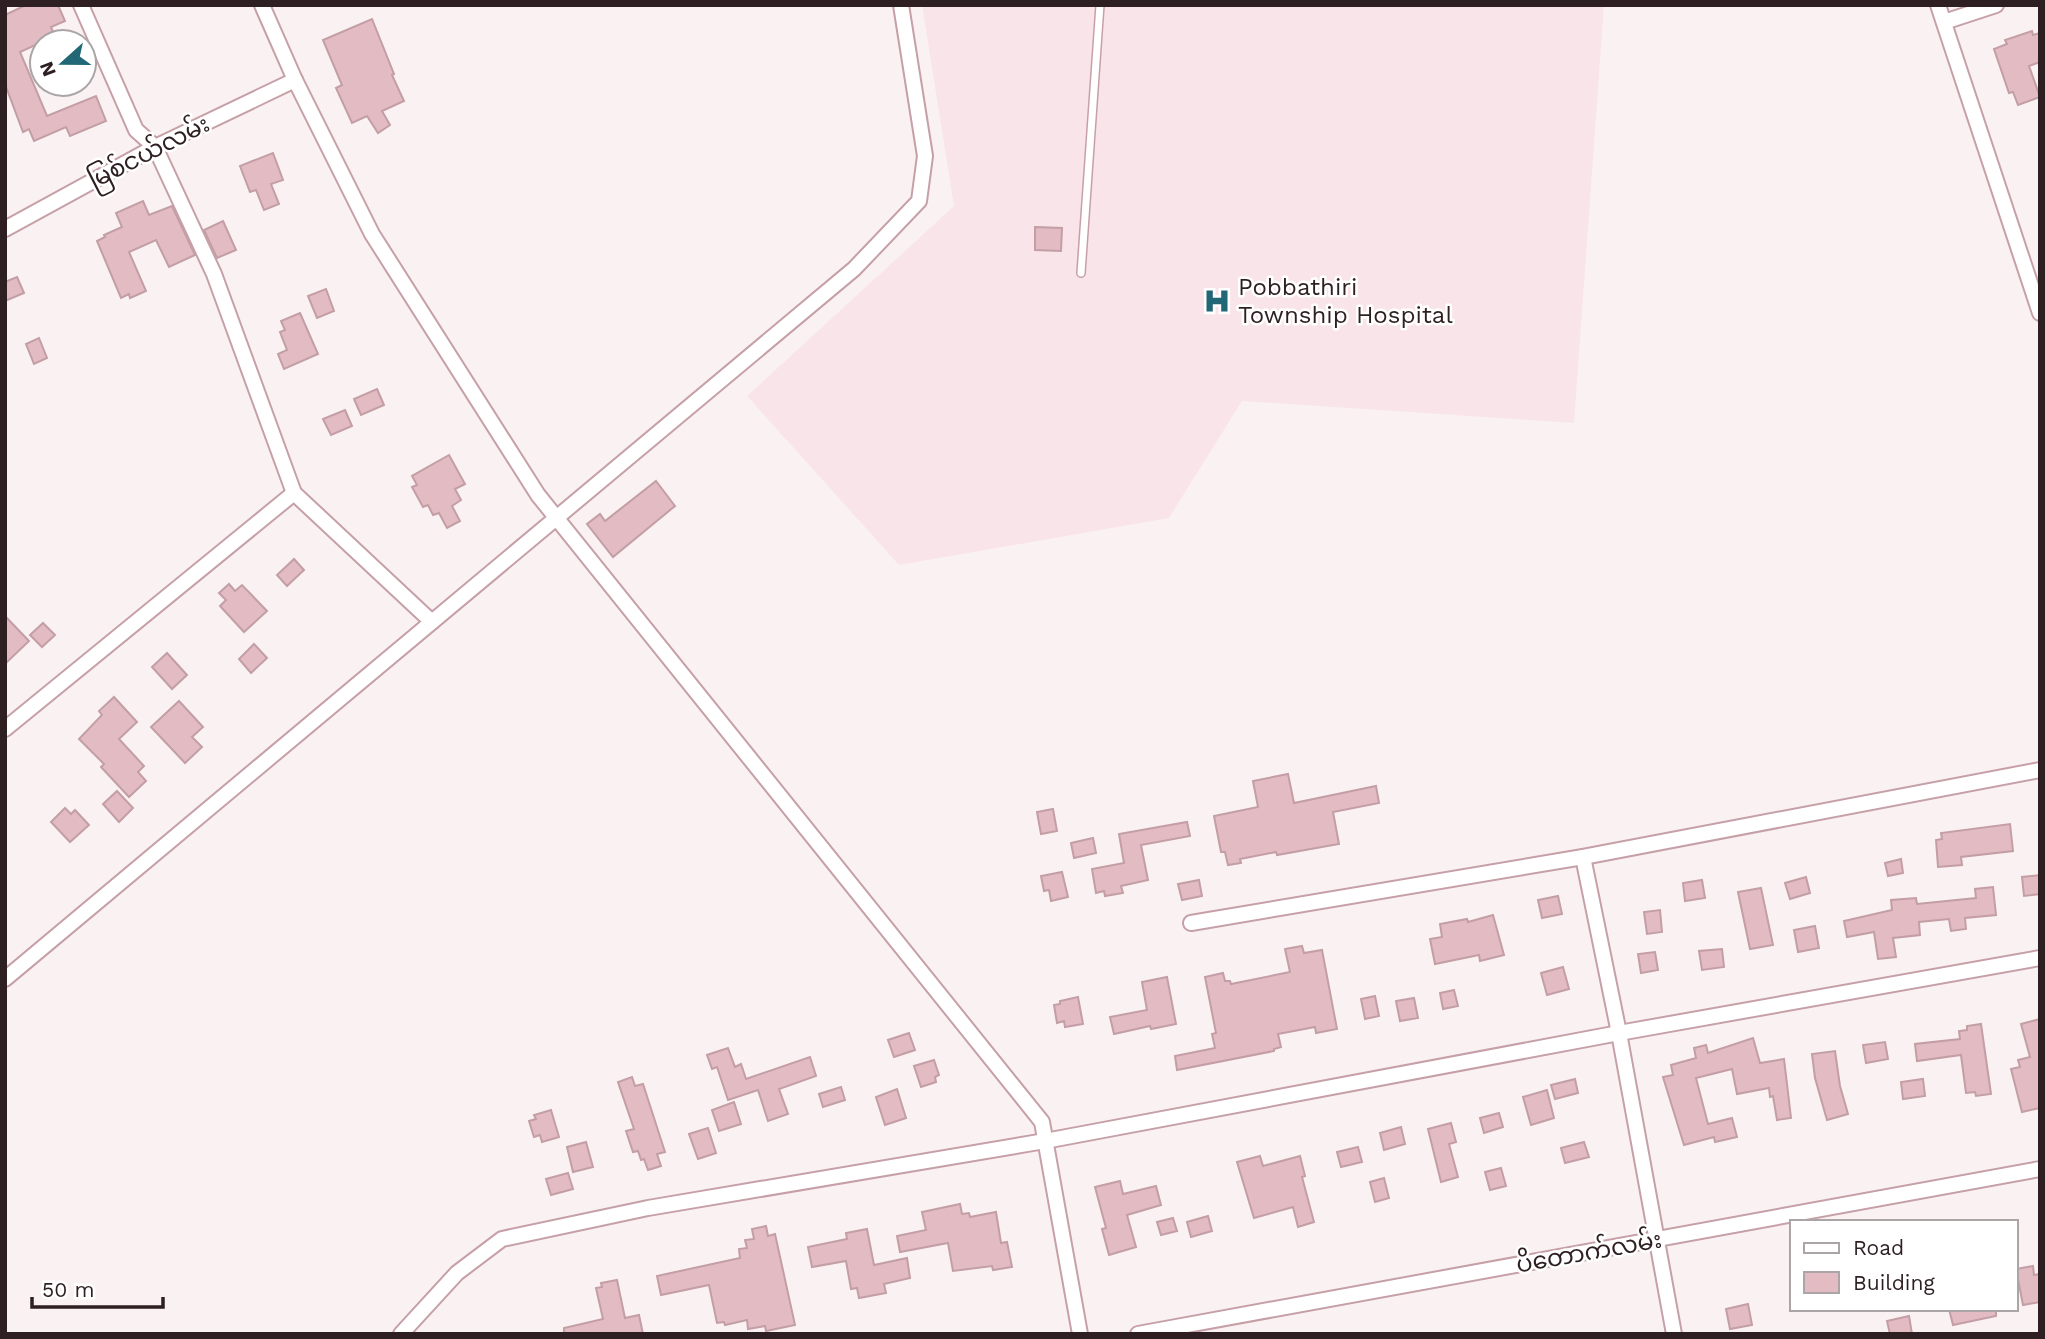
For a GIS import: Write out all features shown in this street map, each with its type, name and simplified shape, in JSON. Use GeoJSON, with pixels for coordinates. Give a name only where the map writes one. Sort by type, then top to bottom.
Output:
{"type":"FeatureCollection","features":[{"type":"Feature","properties":{"kind":"street"},"geometry":{"type":"LineString","coordinates":[[81,5],[136,130],[155,147],[214,274],[294,493],[432,622]]}},
{"type":"Feature","properties":{"kind":"street"},"geometry":{"type":"LineString","coordinates":[[262,5],[295,80],[372,234],[538,495],[1042,1122],[1080,1334]]}},
{"type":"Feature","properties":{"kind":"street"},"geometry":{"type":"LineString","coordinates":[[5,979],[854,269],[919,201],[925,156],[901,5]]}},
{"type":"Feature","properties":{"kind":"street"},"geometry":{"type":"LineString","coordinates":[[1938,5],[2040,313]]}},
{"type":"Feature","properties":{"kind":"street"},"geometry":{"type":"LineString","coordinates":[[1944,22],[1996,5]]}},
{"type":"Feature","properties":{"kind":"street","name":"မြစ်ငယ်လမ်း"},"geometry":{"type":"LineString","coordinates":[[5,229],[155,147],[295,80]]}},
{"type":"Feature","properties":{"kind":"street"},"geometry":{"type":"LineString","coordinates":[[5,729],[294,493]]}},
{"type":"Feature","properties":{"kind":"street"},"geometry":{"type":"LineString","coordinates":[[1191,923],[1583,857],[2040,770]]}},
{"type":"Feature","properties":{"kind":"street"},"geometry":{"type":"LineString","coordinates":[[1583,857],[1619,1033],[1674,1334]]}},
{"type":"Feature","properties":{"kind":"street"},"geometry":{"type":"LineString","coordinates":[[401,1334],[457,1273],[502,1239],[648,1208],[1045,1141],[1619,1033],[2040,958]]}},
{"type":"Feature","properties":{"kind":"street","name":"ပိတောက်လမ်း"},"geometry":{"type":"LineString","coordinates":[[1138,1334],[2040,1169]]}},
{"type":"Feature","properties":{"kind":"lane"},"geometry":{"type":"LineString","coordinates":[[1081,273],[1100,5]]}},
{"type":"Feature","properties":{"kind":"shaded area","name":"Pobbathiri Township Hospital"},"geometry":{"type":"Polygon","coordinates":[[[922,5],[1604,5],[1574,423],[1242,401],[1169,518],[899,565],[747,396],[954,206],[922,5]]]}},
{"type":"Feature","properties":{"kind":"building"},"geometry":{"type":"Polygon","coordinates":[[[26,5],[58,5],[65,21],[51,28],[28,28],[28,48],[20,52],[28,71],[28,98],[39,98],[47,116],[97,98],[106,121],[70,136],[66,127],[34,141],[29,129],[23,132],[5,84],[5,15],[26,5]]]}},
{"type":"Feature","properties":{"kind":"building"},"geometry":{"type":"Polygon","coordinates":[[[372,19],[404,101],[382,111],[390,125],[378,133],[367,116],[352,123],[336,88],[342,85],[323,40],[372,19]]]}},
{"type":"Feature","properties":{"kind":"building"},"geometry":{"type":"Polygon","coordinates":[[[2032,31],[2033,35],[2040,33],[2040,62],[2029,66],[2040,97],[2018,105],[2013,92],[2009,93],[1994,49],[2007,44],[2005,40],[2032,31]]]}},
{"type":"Feature","properties":{"kind":"building"},"geometry":{"type":"Polygon","coordinates":[[[273,153],[283,180],[271,184],[279,204],[264,210],[256,190],[250,192],[240,166],[273,153]]]}},
{"type":"Feature","properties":{"kind":"building"},"geometry":{"type":"Polygon","coordinates":[[[143,201],[149,215],[172,206],[195,255],[169,267],[156,240],[129,252],[146,291],[130,298],[129,294],[121,298],[97,241],[122,227],[116,213],[143,201]]]}},
{"type":"Feature","properties":{"kind":"building"},"geometry":{"type":"Polygon","coordinates":[[[223,221],[236,250],[217,258],[204,230],[223,221]]]}},
{"type":"Feature","properties":{"kind":"building"},"geometry":{"type":"Polygon","coordinates":[[[1035,227],[1062,228],[1061,251],[1035,250],[1035,227]]]}},
{"type":"Feature","properties":{"kind":"building"},"geometry":{"type":"Polygon","coordinates":[[[17,277],[24,293],[5,301],[5,282],[17,277]]]}},
{"type":"Feature","properties":{"kind":"building"},"geometry":{"type":"Polygon","coordinates":[[[326,289],[334,311],[317,318],[308,296],[326,289]]]}},
{"type":"Feature","properties":{"kind":"building"},"geometry":{"type":"Polygon","coordinates":[[[300,313],[318,354],[284,369],[278,354],[287,350],[280,332],[285,330],[281,321],[300,313]]]}},
{"type":"Feature","properties":{"kind":"building"},"geometry":{"type":"Polygon","coordinates":[[[39,338],[47,358],[34,364],[26,344],[39,338]]]}},
{"type":"Feature","properties":{"kind":"building"},"geometry":{"type":"Polygon","coordinates":[[[377,389],[384,405],[361,415],[354,399],[377,389]]]}},
{"type":"Feature","properties":{"kind":"building"},"geometry":{"type":"Polygon","coordinates":[[[345,410],[352,426],[331,435],[323,419],[345,410]]]}},
{"type":"Feature","properties":{"kind":"building"},"geometry":{"type":"Polygon","coordinates":[[[449,455],[465,484],[455,489],[461,500],[452,506],[460,521],[447,528],[439,513],[433,515],[428,505],[423,507],[412,487],[417,485],[412,476],[449,455]]]}},
{"type":"Feature","properties":{"kind":"building"},"geometry":{"type":"Polygon","coordinates":[[[656,481],[675,506],[613,557],[587,524],[600,514],[605,521],[656,481]]]}},
{"type":"Feature","properties":{"kind":"building"},"geometry":{"type":"Polygon","coordinates":[[[294,559],[304,570],[287,586],[277,575],[294,559]]]}},
{"type":"Feature","properties":{"kind":"building"},"geometry":{"type":"Polygon","coordinates":[[[229,584],[235,591],[242,585],[267,611],[244,632],[220,606],[226,600],[219,593],[229,584]]]}},
{"type":"Feature","properties":{"kind":"building"},"geometry":{"type":"Polygon","coordinates":[[[5,616],[29,641],[5,664],[5,616]]]}},
{"type":"Feature","properties":{"kind":"building"},"geometry":{"type":"Polygon","coordinates":[[[43,623],[55,635],[42,647],[30,635],[43,623]]]}},
{"type":"Feature","properties":{"kind":"building"},"geometry":{"type":"Polygon","coordinates":[[[254,644],[267,658],[251,673],[239,659],[254,644]]]}},
{"type":"Feature","properties":{"kind":"building"},"geometry":{"type":"Polygon","coordinates":[[[167,653],[187,675],[172,689],[152,667],[167,653]]]}},
{"type":"Feature","properties":{"kind":"building"},"geometry":{"type":"Polygon","coordinates":[[[114,697],[137,722],[119,739],[144,766],[138,772],[146,781],[129,797],[101,767],[104,764],[79,739],[102,715],[99,711],[114,697]]]}},
{"type":"Feature","properties":{"kind":"building"},"geometry":{"type":"Polygon","coordinates":[[[179,701],[203,727],[192,737],[202,747],[185,763],[151,727],[179,701]]]}},
{"type":"Feature","properties":{"kind":"building"},"geometry":{"type":"Polygon","coordinates":[[[1288,774],[1294,803],[1376,786],[1379,803],[1333,812],[1339,844],[1277,855],[1276,852],[1240,859],[1241,863],[1228,865],[1225,852],[1221,852],[1214,816],[1258,807],[1253,781],[1288,774]]]}},
{"type":"Feature","properties":{"kind":"building"},"geometry":{"type":"Polygon","coordinates":[[[117,791],[133,808],[119,822],[103,804],[117,791]]]}},
{"type":"Feature","properties":{"kind":"building"},"geometry":{"type":"Polygon","coordinates":[[[65,808],[71,814],[75,810],[89,825],[70,842],[51,822],[65,808]]]}},
{"type":"Feature","properties":{"kind":"building"},"geometry":{"type":"Polygon","coordinates":[[[1053,809],[1057,831],[1041,834],[1037,812],[1053,809]]]}},
{"type":"Feature","properties":{"kind":"building"},"geometry":{"type":"Polygon","coordinates":[[[1187,822],[1190,836],[1141,845],[1148,880],[1121,886],[1123,893],[1105,896],[1104,891],[1096,893],[1092,869],[1124,863],[1119,834],[1187,822]]]}},
{"type":"Feature","properties":{"kind":"building"},"geometry":{"type":"Polygon","coordinates":[[[2010,824],[2013,851],[1961,857],[1962,865],[1938,867],[1936,840],[1942,839],[1941,833],[2010,824]]]}},
{"type":"Feature","properties":{"kind":"building"},"geometry":{"type":"Polygon","coordinates":[[[1093,838],[1096,853],[1074,858],[1071,843],[1093,838]]]}},
{"type":"Feature","properties":{"kind":"building"},"geometry":{"type":"Polygon","coordinates":[[[1901,859],[1903,873],[1888,876],[1885,863],[1901,859]]]}},
{"type":"Feature","properties":{"kind":"building"},"geometry":{"type":"Polygon","coordinates":[[[1062,872],[1068,897],[1051,901],[1049,890],[1044,891],[1041,876],[1062,872]]]}},
{"type":"Feature","properties":{"kind":"building"},"geometry":{"type":"Polygon","coordinates":[[[2040,875],[2040,894],[2024,896],[2022,877],[2040,875]]]}},
{"type":"Feature","properties":{"kind":"building"},"geometry":{"type":"Polygon","coordinates":[[[1806,877],[1810,893],[1790,899],[1785,883],[1806,877]]]}},
{"type":"Feature","properties":{"kind":"building"},"geometry":{"type":"Polygon","coordinates":[[[1199,880],[1202,896],[1182,900],[1178,884],[1199,880]]]}},
{"type":"Feature","properties":{"kind":"building"},"geometry":{"type":"Polygon","coordinates":[[[1702,880],[1705,898],[1685,901],[1683,883],[1702,880]]]}},
{"type":"Feature","properties":{"kind":"building"},"geometry":{"type":"Polygon","coordinates":[[[1993,887],[1996,915],[1965,918],[1966,929],[1951,931],[1949,919],[1919,922],[1920,935],[1893,938],[1896,957],[1878,959],[1874,932],[1847,937],[1844,921],[1892,910],[1891,900],[1916,898],[1917,904],[1976,898],[1975,889],[1993,887]]]}},
{"type":"Feature","properties":{"kind":"building"},"geometry":{"type":"Polygon","coordinates":[[[1761,888],[1773,945],[1750,949],[1738,892],[1761,888]]]}},
{"type":"Feature","properties":{"kind":"building"},"geometry":{"type":"Polygon","coordinates":[[[1558,896],[1562,914],[1542,918],[1538,900],[1558,896]]]}},
{"type":"Feature","properties":{"kind":"building"},"geometry":{"type":"Polygon","coordinates":[[[1660,910],[1662,932],[1647,934],[1644,912],[1660,910]]]}},
{"type":"Feature","properties":{"kind":"building"},"geometry":{"type":"Polygon","coordinates":[[[1493,915],[1504,955],[1480,961],[1479,955],[1435,964],[1430,939],[1442,937],[1440,924],[1467,919],[1468,922],[1493,915]]]}},
{"type":"Feature","properties":{"kind":"building"},"geometry":{"type":"Polygon","coordinates":[[[1815,926],[1819,948],[1798,952],[1794,930],[1815,926]]]}},
{"type":"Feature","properties":{"kind":"building"},"geometry":{"type":"Polygon","coordinates":[[[1302,946],[1304,953],[1322,950],[1337,1029],[1316,1033],[1315,1027],[1278,1034],[1281,1047],[1274,1051],[1177,1070],[1175,1056],[1215,1048],[1212,1034],[1216,1033],[1205,977],[1223,973],[1225,981],[1230,981],[1231,984],[1290,972],[1285,949],[1302,946]]]}},
{"type":"Feature","properties":{"kind":"building"},"geometry":{"type":"Polygon","coordinates":[[[1722,949],[1724,967],[1702,970],[1699,951],[1722,949]]]}},
{"type":"Feature","properties":{"kind":"building"},"geometry":{"type":"Polygon","coordinates":[[[1655,952],[1658,970],[1641,973],[1638,954],[1655,952]]]}},
{"type":"Feature","properties":{"kind":"building"},"geometry":{"type":"Polygon","coordinates":[[[1563,967],[1569,989],[1547,995],[1541,973],[1563,967]]]}},
{"type":"Feature","properties":{"kind":"building"},"geometry":{"type":"Polygon","coordinates":[[[1167,977],[1176,1024],[1151,1029],[1150,1026],[1114,1034],[1110,1017],[1147,1010],[1142,982],[1167,977]]]}},
{"type":"Feature","properties":{"kind":"building"},"geometry":{"type":"Polygon","coordinates":[[[1454,990],[1458,1006],[1443,1009],[1440,993],[1454,990]]]}},
{"type":"Feature","properties":{"kind":"building"},"geometry":{"type":"Polygon","coordinates":[[[1375,996],[1379,1016],[1365,1019],[1361,999],[1375,996]]]}},
{"type":"Feature","properties":{"kind":"building"},"geometry":{"type":"Polygon","coordinates":[[[1078,997],[1083,1024],[1065,1027],[1064,1021],[1057,1023],[1054,1005],[1078,997]]]}},
{"type":"Feature","properties":{"kind":"building"},"geometry":{"type":"Polygon","coordinates":[[[1414,998],[1418,1018],[1400,1021],[1396,1001],[1414,998]]]}},
{"type":"Feature","properties":{"kind":"building"},"geometry":{"type":"Polygon","coordinates":[[[2040,1019],[2040,1108],[2022,1112],[2011,1069],[2020,1067],[2018,1060],[2030,1057],[2021,1024],[2040,1019]]]}},
{"type":"Feature","properties":{"kind":"building"},"geometry":{"type":"Polygon","coordinates":[[[1981,1024],[1991,1094],[1976,1096],[1975,1092],[1966,1093],[1961,1055],[1917,1061],[1915,1044],[1960,1039],[1959,1031],[1967,1030],[1967,1026],[1981,1024]]]}},
{"type":"Feature","properties":{"kind":"building"},"geometry":{"type":"Polygon","coordinates":[[[909,1033],[915,1050],[894,1057],[888,1040],[909,1033]]]}},
{"type":"Feature","properties":{"kind":"building"},"geometry":{"type":"Polygon","coordinates":[[[1753,1038],[1760,1063],[1784,1059],[1791,1118],[1777,1120],[1769,1088],[1737,1094],[1732,1069],[1696,1078],[1708,1124],[1732,1118],[1737,1137],[1715,1142],[1714,1137],[1684,1145],[1663,1077],[1673,1075],[1671,1065],[1696,1058],[1694,1048],[1706,1045],[1708,1053],[1753,1038]]]}},
{"type":"Feature","properties":{"kind":"building"},"geometry":{"type":"Polygon","coordinates":[[[1885,1042],[1888,1059],[1866,1063],[1863,1045],[1885,1042]]]}},
{"type":"Feature","properties":{"kind":"building"},"geometry":{"type":"Polygon","coordinates":[[[728,1048],[735,1067],[741,1064],[746,1079],[810,1057],[816,1076],[779,1089],[788,1114],[768,1121],[758,1090],[728,1100],[717,1067],[712,1069],[707,1055],[728,1048]]]}},
{"type":"Feature","properties":{"kind":"building"},"geometry":{"type":"Polygon","coordinates":[[[1835,1051],[1840,1086],[1848,1114],[1827,1120],[1815,1078],[1812,1054],[1835,1051]]]}},
{"type":"Feature","properties":{"kind":"building"},"geometry":{"type":"Polygon","coordinates":[[[934,1060],[939,1075],[935,1077],[936,1082],[921,1087],[914,1066],[934,1060]]]}},
{"type":"Feature","properties":{"kind":"building"},"geometry":{"type":"Polygon","coordinates":[[[632,1077],[635,1086],[643,1084],[665,1152],[657,1154],[661,1166],[648,1170],[638,1151],[633,1152],[626,1131],[634,1129],[618,1082],[632,1077]]]}},
{"type":"Feature","properties":{"kind":"building"},"geometry":{"type":"Polygon","coordinates":[[[1575,1079],[1578,1093],[1555,1099],[1551,1085],[1575,1079]]]}},
{"type":"Feature","properties":{"kind":"building"},"geometry":{"type":"Polygon","coordinates":[[[1923,1079],[1925,1096],[1903,1099],[1901,1082],[1923,1079]]]}},
{"type":"Feature","properties":{"kind":"building"},"geometry":{"type":"Polygon","coordinates":[[[841,1087],[845,1100],[823,1107],[819,1094],[841,1087]]]}},
{"type":"Feature","properties":{"kind":"building"},"geometry":{"type":"Polygon","coordinates":[[[897,1089],[906,1118],[885,1125],[876,1097],[897,1089]]]}},
{"type":"Feature","properties":{"kind":"building"},"geometry":{"type":"Polygon","coordinates":[[[1547,1090],[1554,1118],[1531,1125],[1523,1097],[1547,1090]]]}},
{"type":"Feature","properties":{"kind":"building"},"geometry":{"type":"Polygon","coordinates":[[[734,1102],[741,1124],[719,1131],[712,1110],[734,1102]]]}},
{"type":"Feature","properties":{"kind":"building"},"geometry":{"type":"Polygon","coordinates":[[[551,1110],[559,1137],[542,1142],[540,1135],[534,1137],[529,1121],[536,1119],[534,1115],[551,1110]]]}},
{"type":"Feature","properties":{"kind":"building"},"geometry":{"type":"Polygon","coordinates":[[[1499,1113],[1503,1127],[1484,1133],[1480,1118],[1499,1113]]]}},
{"type":"Feature","properties":{"kind":"building"},"geometry":{"type":"Polygon","coordinates":[[[1451,1123],[1456,1142],[1449,1144],[1458,1177],[1441,1182],[1428,1129],[1451,1123]]]}},
{"type":"Feature","properties":{"kind":"building"},"geometry":{"type":"Polygon","coordinates":[[[1401,1127],[1405,1144],[1384,1150],[1380,1133],[1401,1127]]]}},
{"type":"Feature","properties":{"kind":"building"},"geometry":{"type":"Polygon","coordinates":[[[708,1128],[716,1153],[698,1159],[689,1134],[708,1128]]]}},
{"type":"Feature","properties":{"kind":"building"},"geometry":{"type":"Polygon","coordinates":[[[586,1142],[593,1167],[573,1172],[567,1147],[586,1142]]]}},
{"type":"Feature","properties":{"kind":"building"},"geometry":{"type":"Polygon","coordinates":[[[1584,1142],[1589,1157],[1565,1163],[1561,1148],[1584,1142]]]}},
{"type":"Feature","properties":{"kind":"building"},"geometry":{"type":"Polygon","coordinates":[[[1358,1147],[1362,1162],[1341,1167],[1337,1152],[1358,1147]]]}},
{"type":"Feature","properties":{"kind":"building"},"geometry":{"type":"Polygon","coordinates":[[[1260,1156],[1263,1166],[1300,1156],[1305,1176],[1302,1177],[1314,1222],[1298,1227],[1293,1207],[1254,1218],[1237,1162],[1260,1156]]]}},
{"type":"Feature","properties":{"kind":"building"},"geometry":{"type":"Polygon","coordinates":[[[1501,1168],[1506,1186],[1490,1190],[1485,1172],[1501,1168]]]}},
{"type":"Feature","properties":{"kind":"building"},"geometry":{"type":"Polygon","coordinates":[[[568,1173],[573,1189],[551,1195],[546,1179],[568,1173]]]}},
{"type":"Feature","properties":{"kind":"building"},"geometry":{"type":"Polygon","coordinates":[[[1384,1178],[1389,1198],[1375,1202],[1370,1182],[1384,1178]]]}},
{"type":"Feature","properties":{"kind":"building"},"geometry":{"type":"Polygon","coordinates":[[[1120,1181],[1123,1194],[1156,1186],[1161,1205],[1127,1215],[1136,1247],[1109,1255],[1102,1229],[1106,1228],[1095,1187],[1120,1181]]]}},
{"type":"Feature","properties":{"kind":"building"},"geometry":{"type":"Polygon","coordinates":[[[960,1204],[962,1214],[969,1213],[970,1217],[996,1212],[1001,1243],[1007,1242],[1012,1267],[993,1270],[992,1266],[953,1271],[948,1243],[900,1252],[897,1236],[926,1230],[922,1212],[960,1204]]]}},
{"type":"Feature","properties":{"kind":"building"},"geometry":{"type":"Polygon","coordinates":[[[1208,1216],[1212,1231],[1191,1237],[1187,1222],[1208,1216]]]}},
{"type":"Feature","properties":{"kind":"building"},"geometry":{"type":"Polygon","coordinates":[[[1173,1218],[1177,1231],[1161,1235],[1157,1222],[1173,1218]]]}},
{"type":"Feature","properties":{"kind":"building"},"geometry":{"type":"Polygon","coordinates":[[[766,1226],[768,1236],[775,1234],[795,1325],[766,1331],[765,1326],[748,1329],[747,1320],[725,1325],[724,1322],[717,1323],[709,1285],[661,1295],[657,1276],[740,1258],[739,1249],[747,1248],[745,1240],[754,1239],[752,1229],[766,1226]]]}},
{"type":"Feature","properties":{"kind":"building"},"geometry":{"type":"Polygon","coordinates":[[[867,1229],[874,1265],[907,1258],[910,1278],[884,1284],[886,1293],[859,1298],[857,1288],[851,1289],[846,1261],[812,1267],[808,1247],[847,1239],[846,1233],[867,1229]]]}},
{"type":"Feature","properties":{"kind":"building"},"geometry":{"type":"Polygon","coordinates":[[[2033,1266],[2034,1275],[2040,1274],[2040,1302],[2023,1305],[2017,1269],[2033,1266]]]}},
{"type":"Feature","properties":{"kind":"building"},"geometry":{"type":"Polygon","coordinates":[[[617,1280],[625,1318],[639,1315],[643,1334],[564,1334],[564,1328],[603,1319],[596,1288],[602,1287],[601,1283],[617,1280]]]}},
{"type":"Feature","properties":{"kind":"building"},"geometry":{"type":"Polygon","coordinates":[[[1748,1304],[1752,1325],[1730,1329],[1726,1309],[1748,1304]]]}},
{"type":"Feature","properties":{"kind":"building"},"geometry":{"type":"Polygon","coordinates":[[[1950,1311],[1996,1311],[1996,1316],[1953,1325],[1950,1311]]]}},
{"type":"Feature","properties":{"kind":"building"},"geometry":{"type":"Polygon","coordinates":[[[1909,1316],[1912,1334],[1890,1334],[1887,1321],[1909,1316]]]}},
{"type":"Feature","properties":{"kind":"place","name":"Pobbathiri Township Hospital"},"geometry":{"type":"Point","coordinates":[1217,301]}}]}
